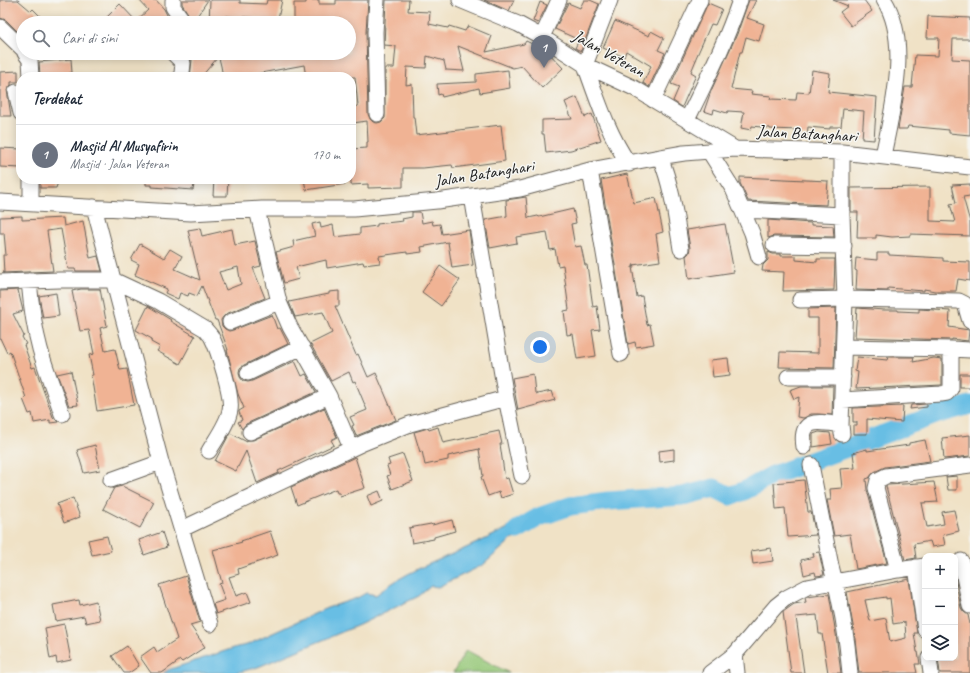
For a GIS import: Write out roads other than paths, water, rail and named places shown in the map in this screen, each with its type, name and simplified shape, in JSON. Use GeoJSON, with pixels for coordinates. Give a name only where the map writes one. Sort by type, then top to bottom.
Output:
{"type":"FeatureCollection","features":[{"type":"Feature","properties":{"kind":"street"},"geometry":{"type":"LineString","coordinates":[[173,0],[173,7],[180,16]]}},
{"type":"Feature","properties":{"kind":"street"},"geometry":{"type":"LineString","coordinates":[[377,0],[375,32],[377,114]]}},
{"type":"Feature","properties":{"kind":"street"},"geometry":{"type":"LineString","coordinates":[[542,37],[559,0]]}},
{"type":"Feature","properties":{"kind":"street"},"geometry":{"type":"LineString","coordinates":[[610,0],[585,64],[599,105],[619,150],[629,164]]}},
{"type":"Feature","properties":{"kind":"street"},"geometry":{"type":"LineString","coordinates":[[653,100],[700,0]]}},
{"type":"Feature","properties":{"kind":"street"},"geometry":{"type":"LineString","coordinates":[[687,120],[732,25],[740,0]]}},
{"type":"Feature","properties":{"kind":"street"},"geometry":{"type":"LineString","coordinates":[[883,156],[894,96],[898,57],[897,32],[889,9],[884,0]]}},
{"type":"Feature","properties":{"kind":"street","name":"Jalan Veteran"},"geometry":{"type":"LineString","coordinates":[[466,1],[518,24],[542,37],[585,64],[634,88],[735,149]]}},
{"type":"Feature","properties":{"kind":"street"},"geometry":{"type":"LineString","coordinates":[[0,27],[16,42]]}},
{"type":"Feature","properties":{"kind":"street"},"geometry":{"type":"LineString","coordinates":[[30,60],[31,72]]}},
{"type":"Feature","properties":{"kind":"street"},"geometry":{"type":"LineString","coordinates":[[180,60],[183,63],[182,72]]}},
{"type":"Feature","properties":{"kind":"street","name":"Jalan Batanghari"},"geometry":{"type":"LineString","coordinates":[[0,202],[191,213],[257,210],[354,209],[472,196],[520,189],[590,170],[684,153],[735,149],[842,152],[970,167]]}},
{"type":"Feature","properties":{"kind":"street"},"geometry":{"type":"LineString","coordinates":[[709,151],[733,189],[743,210],[759,257]]}},
{"type":"Feature","properties":{"kind":"street"},"geometry":{"type":"LineString","coordinates":[[804,448],[802,438],[808,425],[816,422],[842,429],[845,299],[842,215],[842,152]]}},
{"type":"Feature","properties":{"kind":"street"},"geometry":{"type":"LineString","coordinates":[[660,157],[671,190],[681,249]]}},
{"type":"Feature","properties":{"kind":"street"},"geometry":{"type":"LineString","coordinates":[[590,170],[621,354]]}},
{"type":"Feature","properties":{"kind":"street"},"geometry":{"type":"LineString","coordinates":[[31,184],[31,203]]}},
{"type":"Feature","properties":{"kind":"street"},"geometry":{"type":"LineString","coordinates":[[472,196],[506,398],[522,476]]}},
{"type":"Feature","properties":{"kind":"street"},"geometry":{"type":"LineString","coordinates":[[94,207],[161,462],[210,624]]}},
{"type":"Feature","properties":{"kind":"street"},"geometry":{"type":"LineString","coordinates":[[257,210],[279,302],[290,327],[329,396],[351,448]]}},
{"type":"Feature","properties":{"kind":"street"},"geometry":{"type":"LineString","coordinates":[[743,210],[842,215]]}},
{"type":"Feature","properties":{"kind":"street"},"geometry":{"type":"LineString","coordinates":[[774,245],[844,246]]}},
{"type":"Feature","properties":{"kind":"street"},"geometry":{"type":"LineString","coordinates":[[0,282],[113,280],[158,301],[205,329],[210,335],[222,366],[231,406],[229,416],[209,451]]}},
{"type":"Feature","properties":{"kind":"street"},"geometry":{"type":"LineString","coordinates":[[28,281],[36,332],[46,368],[62,414]]}},
{"type":"Feature","properties":{"kind":"street"},"geometry":{"type":"LineString","coordinates":[[800,300],[845,299],[958,301],[965,304],[970,321]]}},
{"type":"Feature","properties":{"kind":"street"},"geometry":{"type":"LineString","coordinates":[[230,322],[279,302]]}},
{"type":"Feature","properties":{"kind":"street"},"geometry":{"type":"LineString","coordinates":[[248,373],[302,347]]}},
{"type":"Feature","properties":{"kind":"street"},"geometry":{"type":"LineString","coordinates":[[844,347],[970,350]]}},
{"type":"Feature","properties":{"kind":"street"},"geometry":{"type":"LineString","coordinates":[[842,400],[947,393],[950,388],[951,349]]}},
{"type":"Feature","properties":{"kind":"street"},"geometry":{"type":"LineString","coordinates":[[788,377],[843,377]]}},
{"type":"Feature","properties":{"kind":"street"},"geometry":{"type":"LineString","coordinates":[[250,432],[329,396]]}},
{"type":"Feature","properties":{"kind":"street"},"geometry":{"type":"LineString","coordinates":[[182,529],[351,448],[410,424],[506,398]]}},
{"type":"Feature","properties":{"kind":"street"},"geometry":{"type":"LineString","coordinates":[[111,480],[161,462]]}},
{"type":"Feature","properties":{"kind":"street"},"geometry":{"type":"LineString","coordinates":[[811,465],[848,649],[850,673]]}},
{"type":"Feature","properties":{"kind":"street"},"geometry":{"type":"LineString","coordinates":[[898,570],[876,488],[878,480],[886,476],[970,465]]}},
{"type":"Feature","properties":{"kind":"street"},"geometry":{"type":"LineString","coordinates":[[962,560],[970,606]]}},
{"type":"Feature","properties":{"kind":"street"},"geometry":{"type":"LineString","coordinates":[[710,673],[735,654],[776,606],[806,586],[920,566],[925,625]]}},
{"type":"Feature","properties":{"kind":"street"},"geometry":{"type":"LineString","coordinates":[[735,654],[737,673]]}},
{"type":"Feature","properties":{"kind":"street"},"geometry":{"type":"LineString","coordinates":[[929,661],[931,673]]}},
{"type":"Feature","properties":{"kind":"water"},"geometry":{"type":"Polygon","coordinates":[[[533,516],[539,517],[537,527],[510,541],[483,565],[438,587],[431,586],[419,596],[359,625],[258,667],[236,673],[163,673],[237,647],[247,645],[327,608],[357,598],[366,593],[376,595],[386,587],[408,574],[533,516]]]}},
{"type":"Feature","properties":{"kind":"waterway"},"geometry":{"type":"LineString","coordinates":[[517,530],[539,517],[570,506],[608,501],[683,496],[714,488],[730,496],[746,490],[771,476],[938,414],[970,405]]}},
{"type":"Feature","properties":{"kind":"place","name":"Masjid Al Musyafirin"},"geometry":{"type":"Point","coordinates":[544,68]}}]}
